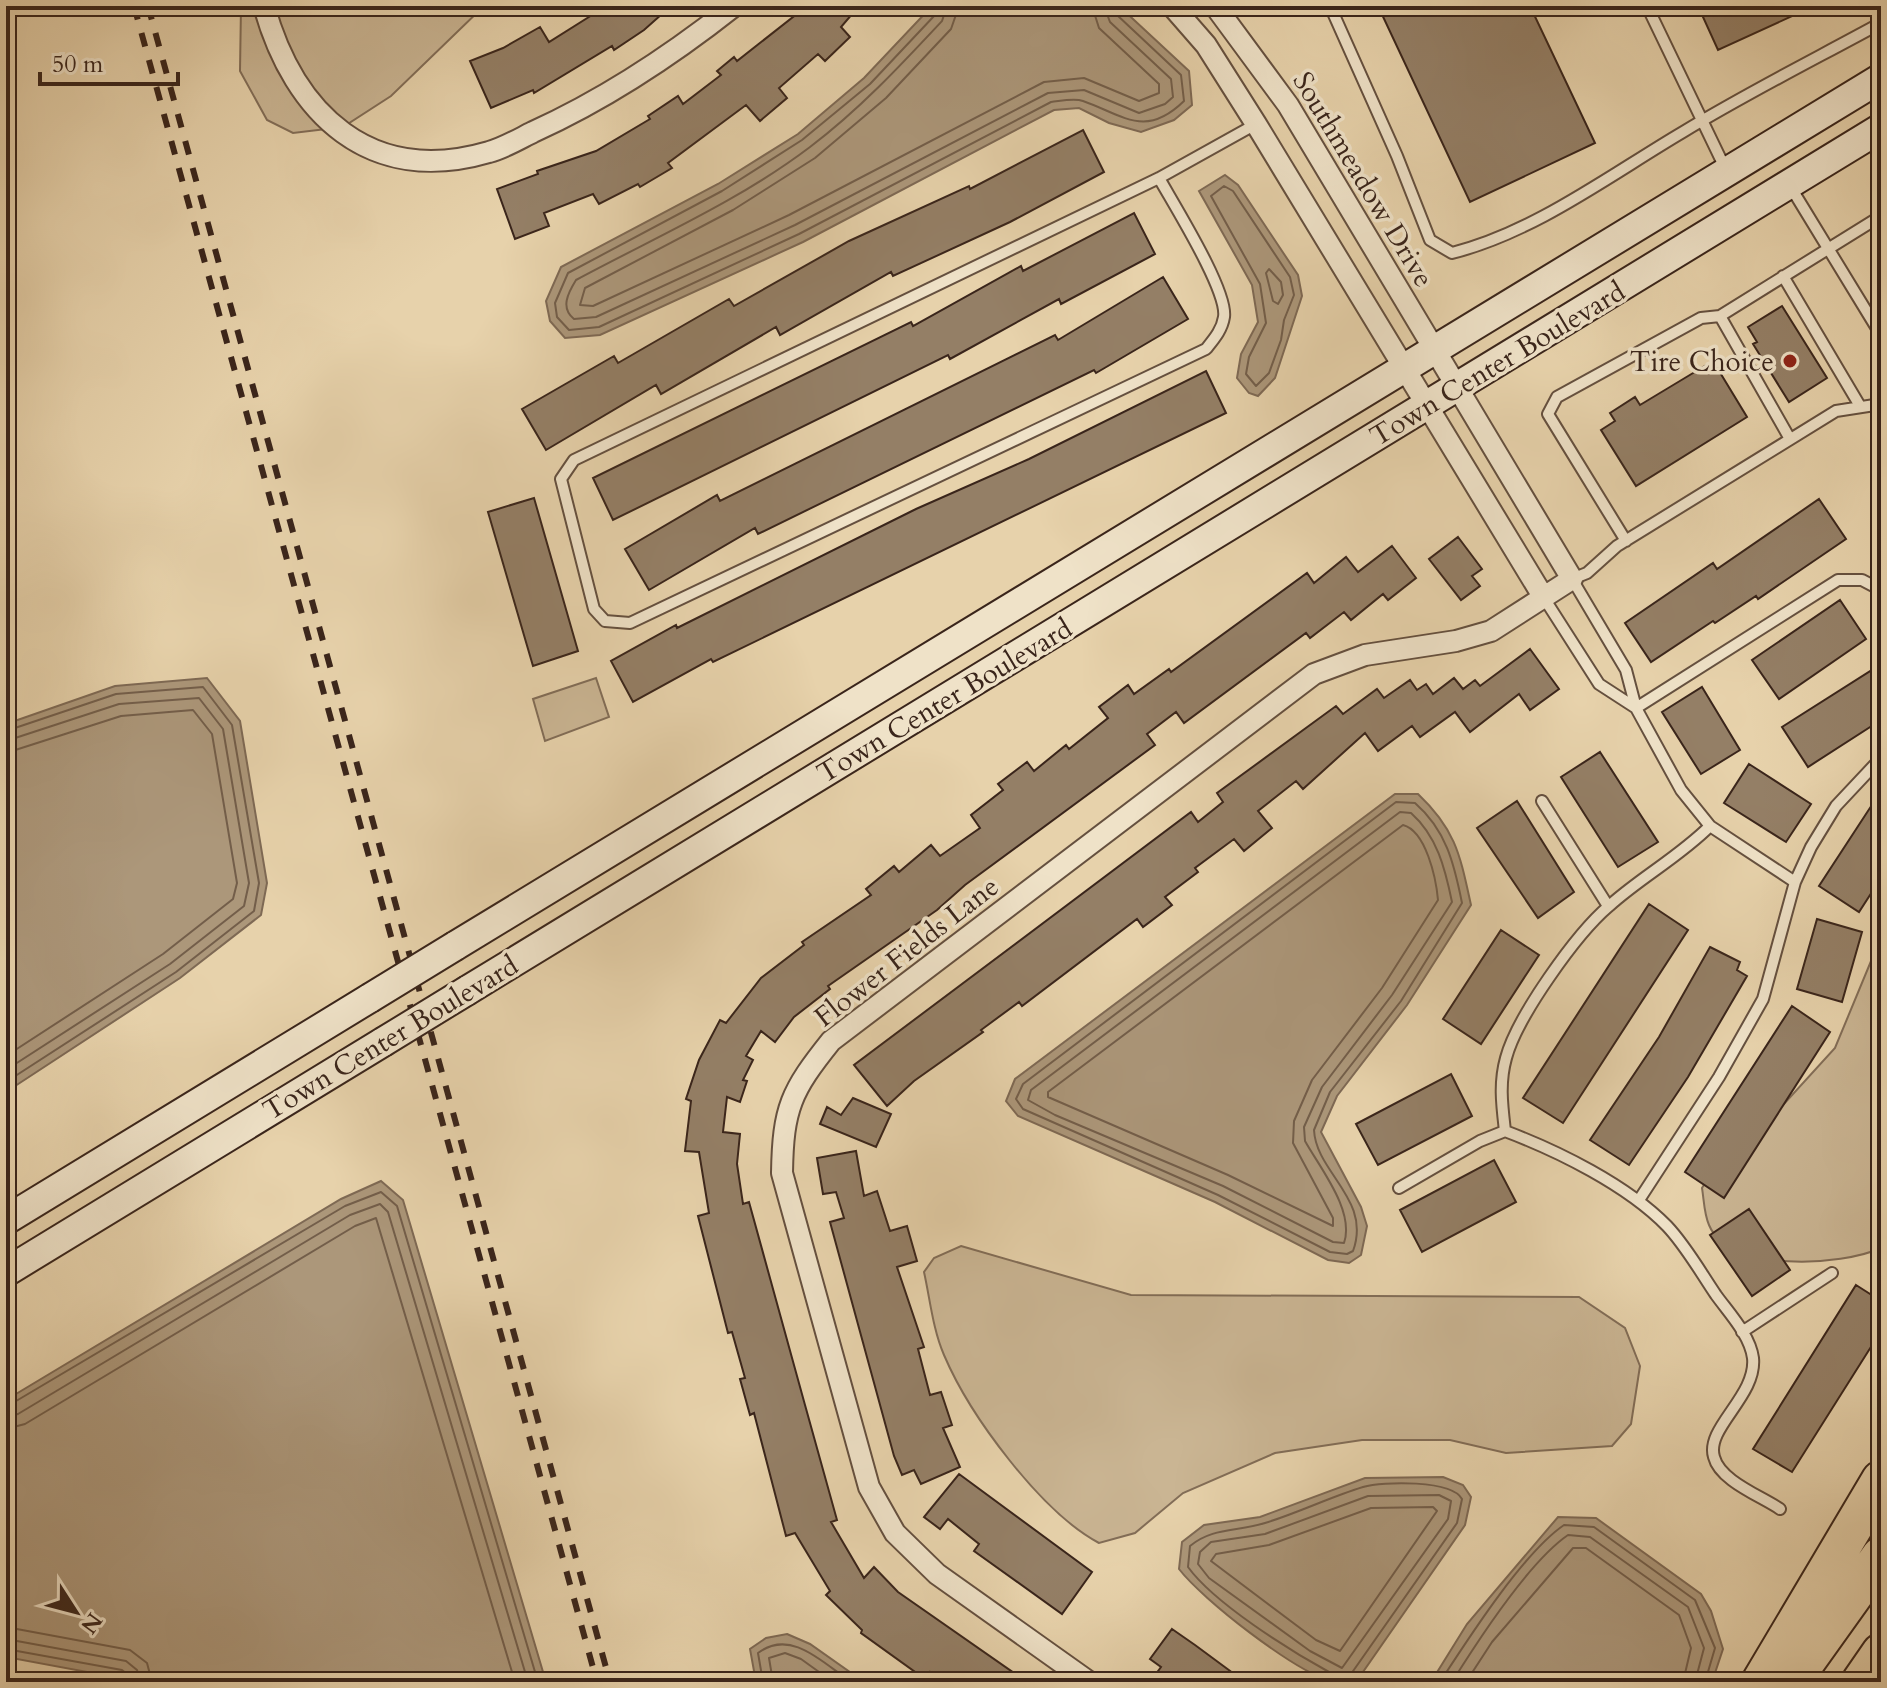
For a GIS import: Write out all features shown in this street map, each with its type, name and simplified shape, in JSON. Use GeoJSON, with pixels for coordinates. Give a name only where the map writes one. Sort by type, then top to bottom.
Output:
{"type":"FeatureCollection","features":[{"type":"Feature","properties":{"kind":"highway"},"geometry":{"type":"LineString","coordinates":[[1761,1682],[1881,1480]]}},
{"type":"Feature","properties":{"kind":"highway"},"geometry":{"type":"LineString","coordinates":[[1791,1682],[1881,1556]]}},
{"type":"Feature","properties":{"kind":"highway"},"geometry":{"type":"LineString","coordinates":[[1861,1682],[1881,1653]]}},
{"type":"Feature","properties":{"kind":"main road","name":"Town Center Boulevard"},"geometry":{"type":"LineString","coordinates":[[6,1220],[1881,78]]}},
{"type":"Feature","properties":{"kind":"main road","name":"Town Center Boulevard"},"geometry":{"type":"LineString","coordinates":[[6,1272],[1881,128]]}},
{"type":"Feature","properties":{"kind":"street"},"geometry":{"type":"LineString","coordinates":[[264,6],[293,82],[317,112],[350,137],[381,153],[432,159],[489,152],[577,112],[685,45],[734,6]]}},
{"type":"Feature","properties":{"kind":"street"},"geometry":{"type":"LineString","coordinates":[[1172,6],[1206,45],[1256,124],[1544,598]]}},
{"type":"Feature","properties":{"kind":"street","name":"Southmeadow Drive"},"geometry":{"type":"LineString","coordinates":[[1215,6],[1288,105],[1572,579]]}},
{"type":"Feature","properties":{"kind":"street"},"geometry":{"type":"LineString","coordinates":[[1256,124],[1288,105]]}},
{"type":"Feature","properties":{"kind":"street","name":"Flower Fields Lane"},"geometry":{"type":"LineString","coordinates":[[1078,1679],[937,1574],[895,1533],[869,1487],[782,1173],[783,1125],[798,1082],[831,1041],[1314,674],[1365,655],[1456,641],[1491,631],[1572,579]]}},
{"type":"Feature","properties":{"kind":"lane"},"geometry":{"type":"LineString","coordinates":[[1330,6],[1430,240],[1452,253],[1487,244],[1538,218],[1702,120],[1881,23]]}},
{"type":"Feature","properties":{"kind":"lane"},"geometry":{"type":"LineString","coordinates":[[1647,6],[1727,171]]}},
{"type":"Feature","properties":{"kind":"lane"},"geometry":{"type":"LineString","coordinates":[[1159,178],[1221,293],[1225,316],[1218,334],[1206,349],[630,623],[605,621],[594,609],[561,479],[574,460],[1159,178],[1256,124]]}},
{"type":"Feature","properties":{"kind":"lane"},"geometry":{"type":"LineString","coordinates":[[1789,184],[1881,335]]}},
{"type":"Feature","properties":{"kind":"lane"},"geometry":{"type":"LineString","coordinates":[[1626,541],[1548,414],[1557,397],[1701,318],[1720,316],[1881,216]]}},
{"type":"Feature","properties":{"kind":"lane"},"geometry":{"type":"LineString","coordinates":[[1783,276],[1860,406]]}},
{"type":"Feature","properties":{"kind":"lane"},"geometry":{"type":"LineString","coordinates":[[1720,316],[1790,439]]}},
{"type":"Feature","properties":{"kind":"lane"},"geometry":{"type":"LineString","coordinates":[[1795,882],[1710,826],[1681,790],[1636,708],[1626,670],[1572,579],[1587,573],[1626,541],[1836,411],[1881,404]]}},
{"type":"Feature","properties":{"kind":"lane"},"geometry":{"type":"LineString","coordinates":[[1636,708],[1838,580],[1862,580],[1881,590]]}},
{"type":"Feature","properties":{"kind":"lane"},"geometry":{"type":"LineString","coordinates":[[1544,598],[1599,684],[1636,708]]}},
{"type":"Feature","properties":{"kind":"lane"},"geometry":{"type":"LineString","coordinates":[[1639,1200],[1719,1077],[1763,999],[1795,882],[1836,806],[1881,758]]}},
{"type":"Feature","properties":{"kind":"lane"},"geometry":{"type":"LineString","coordinates":[[1542,801],[1608,906]]}},
{"type":"Feature","properties":{"kind":"lane"},"geometry":{"type":"LineString","coordinates":[[1505,1131],[1500,1091],[1507,1055],[1555,966],[1608,906],[1685,851],[1710,826]]}},
{"type":"Feature","properties":{"kind":"lane"},"geometry":{"type":"LineString","coordinates":[[1399,1188],[1480,1141],[1505,1131],[1530,1140],[1639,1200],[1669,1229],[1742,1332],[1753,1357],[1750,1386],[1715,1438],[1713,1456],[1723,1472],[1780,1509]]}},
{"type":"Feature","properties":{"kind":"lane"},"geometry":{"type":"LineString","coordinates":[[1742,1332],[1832,1273]]}},
{"type":"Feature","properties":{"kind":"shaded area"},"geometry":{"type":"Polygon","coordinates":[[[241,6],[484,6],[391,96],[343,127],[293,133],[267,120],[240,71],[241,6]]]}},
{"type":"Feature","properties":{"kind":"shaded area"},"geometry":{"type":"Polygon","coordinates":[[[596,678],[609,717],[545,741],[533,699],[596,678]]]}},
{"type":"Feature","properties":{"kind":"shaded area"},"geometry":{"type":"Polygon","coordinates":[[[1881,937],[1881,1248],[1840,1259],[1815,1261],[1762,1258],[1739,1251],[1721,1241],[1709,1225],[1702,1188],[1725,1153],[1763,1127],[1835,1048],[1881,937]]]}},
{"type":"Feature","properties":{"kind":"shaded area"},"geometry":{"type":"Polygon","coordinates":[[[961,1246],[1131,1295],[1579,1297],[1625,1328],[1640,1366],[1631,1424],[1612,1446],[1506,1453],[1450,1440],[1362,1440],[1275,1453],[1183,1493],[1135,1533],[1099,1543],[1077,1529],[1031,1486],[971,1406],[944,1355],[934,1325],[924,1272],[934,1258],[961,1246]]]}},
{"type":"Feature","properties":{"kind":"water"},"geometry":{"type":"Polygon","coordinates":[[[932,6],[1119,6],[1189,71],[1192,105],[1174,120],[1141,132],[1109,123],[1079,108],[1054,110],[803,242],[600,335],[565,338],[550,321],[546,301],[561,267],[718,184],[798,134],[864,78],[932,6]]]}},
{"type":"Feature","properties":{"kind":"water"},"geometry":{"type":"Polygon","coordinates":[[[1225,175],[1238,185],[1298,275],[1302,296],[1275,378],[1258,396],[1249,393],[1237,378],[1241,354],[1258,322],[1252,285],[1199,191],[1225,175]]]}},
{"type":"Feature","properties":{"kind":"water"},"geometry":{"type":"Polygon","coordinates":[[[207,678],[240,721],[267,883],[261,915],[180,978],[6,1092],[6,724],[115,686],[207,678]]]}},
{"type":"Feature","properties":{"kind":"water"},"geometry":{"type":"Polygon","coordinates":[[[1395,794],[1418,794],[1441,820],[1455,844],[1471,905],[1407,1005],[1337,1096],[1321,1132],[1361,1207],[1367,1226],[1361,1255],[1349,1263],[1328,1260],[1215,1202],[1018,1116],[1006,1101],[1015,1079],[1395,794]]]}},
{"type":"Feature","properties":{"kind":"water"},"geometry":{"type":"Polygon","coordinates":[[[381,1181],[403,1200],[546,1682],[141,1682],[6,1657],[6,1400],[341,1199],[381,1181]]]}},
{"type":"Feature","properties":{"kind":"water"},"geometry":{"type":"Polygon","coordinates":[[[1443,1477],[1463,1485],[1471,1497],[1465,1525],[1356,1682],[1334,1682],[1295,1664],[1228,1615],[1179,1569],[1182,1542],[1204,1525],[1260,1517],[1365,1478],[1443,1477]]]}},
{"type":"Feature","properties":{"kind":"water"},"geometry":{"type":"Polygon","coordinates":[[[1558,1517],[1596,1518],[1701,1594],[1711,1611],[1723,1649],[1712,1682],[1431,1682],[1467,1624],[1558,1517]]]}},
{"type":"Feature","properties":{"kind":"water"},"geometry":{"type":"Polygon","coordinates":[[[787,1634],[810,1644],[864,1682],[756,1682],[750,1649],[766,1638],[787,1634]]]}},
{"type":"Feature","properties":{"kind":"building"},"geometry":{"type":"Polygon","coordinates":[[[586,6],[671,6],[644,30],[614,50],[612,46],[534,93],[533,90],[491,108],[470,61],[503,48],[540,27],[549,42],[592,15],[586,6]]]}},
{"type":"Feature","properties":{"kind":"building"},"geometry":{"type":"Polygon","coordinates":[[[807,6],[859,6],[841,27],[850,37],[825,61],[818,54],[779,88],[787,98],[760,121],[746,105],[668,163],[672,168],[640,187],[638,184],[599,204],[593,194],[544,213],[549,226],[515,239],[497,189],[538,174],[537,171],[596,151],[650,119],[648,116],[678,96],[683,104],[721,75],[717,71],[734,57],[737,61],[807,6]]]}},
{"type":"Feature","properties":{"kind":"building"},"geometry":{"type":"Polygon","coordinates":[[[1378,6],[1530,6],[1595,143],[1470,202],[1378,6]]]}},
{"type":"Feature","properties":{"kind":"building"},"geometry":{"type":"Polygon","coordinates":[[[1698,6],[1814,6],[1718,50],[1698,6]]]}},
{"type":"Feature","properties":{"kind":"building"},"geometry":{"type":"Polygon","coordinates":[[[1083,130],[1104,172],[1010,222],[893,276],[891,272],[780,335],[776,327],[661,394],[656,385],[546,450],[522,409],[614,356],[618,363],[729,299],[734,306],[849,241],[969,186],[970,189],[1083,130]]]}},
{"type":"Feature","properties":{"kind":"building"},"geometry":{"type":"Polygon","coordinates":[[[1134,213],[1155,254],[1061,304],[1059,299],[950,359],[948,355],[613,520],[593,478],[911,322],[913,326],[1021,266],[1023,271],[1134,213]]]}},
{"type":"Feature","properties":{"kind":"building"},"geometry":{"type":"Polygon","coordinates":[[[1163,277],[1188,319],[1096,373],[1094,370],[758,534],[755,528],[649,590],[625,549],[717,495],[720,501],[1055,335],[1058,340],[1163,277]]]}},
{"type":"Feature","properties":{"kind":"building","name":"Tire Choice"},"geometry":{"type":"Polygon","coordinates":[[[1782,306],[1827,378],[1789,402],[1753,344],[1757,342],[1748,327],[1782,306]]]}},
{"type":"Feature","properties":{"kind":"building"},"geometry":{"type":"Polygon","coordinates":[[[1713,361],[1747,417],[1636,486],[1601,430],[1615,421],[1610,413],[1635,397],[1640,405],[1713,361]]]}},
{"type":"Feature","properties":{"kind":"building"},"geometry":{"type":"Polygon","coordinates":[[[1206,371],[1226,413],[713,662],[711,659],[633,702],[611,661],[676,625],[677,628],[916,509],[1029,459],[1206,371]]]}},
{"type":"Feature","properties":{"kind":"building"},"geometry":{"type":"Polygon","coordinates":[[[534,498],[578,651],[533,666],[488,512],[534,498]]]}},
{"type":"Feature","properties":{"kind":"building"},"geometry":{"type":"Polygon","coordinates":[[[1819,499],[1846,539],[1758,599],[1756,596],[1715,623],[1713,621],[1651,662],[1625,623],[1713,563],[1717,569],[1819,499]]]}},
{"type":"Feature","properties":{"kind":"building"},"geometry":{"type":"Polygon","coordinates":[[[1458,537],[1482,569],[1472,576],[1480,586],[1461,600],[1429,559],[1458,537]]]}},
{"type":"Feature","properties":{"kind":"building"},"geometry":{"type":"Polygon","coordinates":[[[1392,546],[1416,578],[1388,600],[1383,594],[1351,620],[1344,612],[1310,638],[1306,633],[1184,723],[1176,712],[1147,734],[1155,745],[965,885],[937,910],[828,986],[830,989],[794,1017],[775,1042],[761,1031],[746,1056],[753,1060],[743,1080],[747,1081],[740,1102],[727,1097],[723,1132],[740,1134],[737,1164],[743,1204],[749,1202],[837,1520],[831,1522],[864,1578],[874,1567],[898,1592],[1027,1682],[944,1682],[930,1672],[925,1679],[861,1633],[862,1630],[826,1595],[830,1591],[795,1533],[786,1536],[754,1413],[750,1415],[740,1379],[745,1378],[732,1332],[728,1333],[698,1216],[709,1213],[699,1152],[685,1151],[691,1101],[686,1099],[699,1060],[720,1020],[726,1023],[761,978],[804,945],[802,942],[871,895],[866,889],[894,866],[899,872],[931,845],[940,856],[980,828],[971,815],[1003,790],[998,784],[1027,762],[1034,771],[1066,745],[1069,749],[1108,718],[1099,707],[1128,685],[1134,694],[1169,669],[1171,672],[1307,573],[1314,583],[1346,557],[1358,572],[1392,546]]]}},
{"type":"Feature","properties":{"kind":"building"},"geometry":{"type":"Polygon","coordinates":[[[1840,600],[1866,639],[1779,699],[1752,660],[1840,600]]]}},
{"type":"Feature","properties":{"kind":"building"},"geometry":{"type":"Polygon","coordinates":[[[1530,649],[1559,689],[1530,710],[1519,694],[1470,732],[1455,712],[1420,737],[1412,726],[1378,751],[1365,733],[1303,789],[1296,781],[1258,811],[1272,828],[1244,851],[1234,839],[1195,868],[1198,872],[1165,897],[1172,905],[1143,927],[1137,919],[1022,1006],[1019,1002],[914,1081],[887,1106],[854,1065],[1191,812],[1198,822],[1223,802],[1217,793],[1336,706],[1343,714],[1377,689],[1384,698],[1410,680],[1417,690],[1426,684],[1433,694],[1454,678],[1463,689],[1475,680],[1480,686],[1530,649]]]}},
{"type":"Feature","properties":{"kind":"building"},"geometry":{"type":"Polygon","coordinates":[[[1872,670],[1881,684],[1881,720],[1808,767],[1782,727],[1872,670]]]}},
{"type":"Feature","properties":{"kind":"building"},"geometry":{"type":"Polygon","coordinates":[[[1702,687],[1740,750],[1701,774],[1662,712],[1702,687]]]}},
{"type":"Feature","properties":{"kind":"building"},"geometry":{"type":"Polygon","coordinates":[[[1600,752],[1658,842],[1618,867],[1561,777],[1600,752]]]}},
{"type":"Feature","properties":{"kind":"building"},"geometry":{"type":"Polygon","coordinates":[[[1749,764],[1811,804],[1786,842],[1724,803],[1749,764]]]}},
{"type":"Feature","properties":{"kind":"building"},"geometry":{"type":"Polygon","coordinates":[[[1881,791],[1881,878],[1859,912],[1819,886],[1881,791]]]}},
{"type":"Feature","properties":{"kind":"building"},"geometry":{"type":"Polygon","coordinates":[[[1517,801],[1574,892],[1538,918],[1477,828],[1517,801]]]}},
{"type":"Feature","properties":{"kind":"building"},"geometry":{"type":"Polygon","coordinates":[[[1649,904],[1688,930],[1563,1123],[1523,1098],[1649,904]]]}},
{"type":"Feature","properties":{"kind":"building"},"geometry":{"type":"Polygon","coordinates":[[[1817,919],[1862,932],[1842,1002],[1797,989],[1817,919]]]}},
{"type":"Feature","properties":{"kind":"building"},"geometry":{"type":"Polygon","coordinates":[[[1501,930],[1539,955],[1481,1044],[1443,1019],[1501,930]]]}},
{"type":"Feature","properties":{"kind":"building"},"geometry":{"type":"Polygon","coordinates":[[[1710,947],[1740,962],[1737,970],[1747,976],[1688,1077],[1629,1165],[1590,1140],[1659,1037],[1710,947]]]}},
{"type":"Feature","properties":{"kind":"building"},"geometry":{"type":"Polygon","coordinates":[[[1792,1006],[1830,1032],[1724,1198],[1685,1172],[1792,1006]]]}},
{"type":"Feature","properties":{"kind":"building"},"geometry":{"type":"Polygon","coordinates":[[[1451,1074],[1472,1116],[1378,1165],[1356,1124],[1451,1074]]]}},
{"type":"Feature","properties":{"kind":"building"},"geometry":{"type":"Polygon","coordinates":[[[853,1098],[891,1114],[876,1147],[820,1124],[827,1107],[841,1115],[853,1098]]]}},
{"type":"Feature","properties":{"kind":"building"},"geometry":{"type":"Polygon","coordinates":[[[856,1151],[864,1196],[877,1191],[890,1231],[907,1226],[917,1261],[897,1267],[924,1347],[918,1349],[930,1395],[941,1392],[952,1425],[943,1428],[960,1467],[921,1484],[914,1470],[902,1475],[894,1456],[830,1222],[844,1218],[836,1192],[823,1194],[817,1158],[856,1151]]]}},
{"type":"Feature","properties":{"kind":"building"},"geometry":{"type":"Polygon","coordinates":[[[1494,1160],[1516,1202],[1422,1252],[1400,1210],[1494,1160]]]}},
{"type":"Feature","properties":{"kind":"building"},"geometry":{"type":"Polygon","coordinates":[[[1749,1209],[1790,1270],[1752,1296],[1710,1235],[1749,1209]]]}},
{"type":"Feature","properties":{"kind":"building"},"geometry":{"type":"Polygon","coordinates":[[[1856,1285],[1881,1301],[1881,1331],[1792,1472],[1753,1449],[1856,1285]]]}},
{"type":"Feature","properties":{"kind":"building"},"geometry":{"type":"Polygon","coordinates":[[[959,1474],[1092,1572],[1062,1614],[974,1551],[979,1544],[948,1519],[940,1529],[924,1517],[959,1474]]]}},
{"type":"Feature","properties":{"kind":"building"},"geometry":{"type":"Polygon","coordinates":[[[1172,1629],[1245,1682],[1150,1682],[1161,1667],[1150,1659],[1172,1629]]]}},
{"type":"Feature","properties":{"kind":"railway"},"geometry":{"type":"LineString","coordinates":[[134,6],[597,1682]]}},
{"type":"Feature","properties":{"kind":"railway"},"geometry":{"type":"LineString","coordinates":[[148,6],[610,1682]]}},
{"type":"Feature","properties":{"kind":"place","name":"Tire Choice"},"geometry":{"type":"Point","coordinates":[1790,361]}}]}
